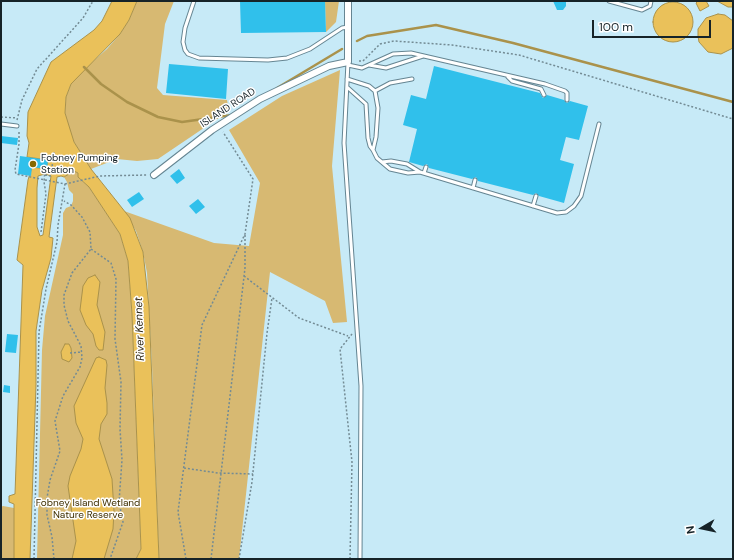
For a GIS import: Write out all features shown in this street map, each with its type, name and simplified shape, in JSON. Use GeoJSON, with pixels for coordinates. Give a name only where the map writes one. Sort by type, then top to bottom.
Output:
{"type":"FeatureCollection","features":[{"type":"Feature","properties":{"kind":"street"},"geometry":{"type":"LineString","coordinates":[[348,1],[348,64]]}},
{"type":"Feature","properties":{"kind":"street","name":"ISLAND ROAD"},"geometry":{"type":"LineString","coordinates":[[154,175],[218,126],[260,99],[329,66],[348,64]]}},
{"type":"Feature","properties":{"kind":"lane"},"geometry":{"type":"LineString","coordinates":[[194,1],[185,28],[183,42],[188,54],[199,58],[268,60],[287,58],[310,49],[342,28],[348,27]]}},
{"type":"Feature","properties":{"kind":"lane"},"geometry":{"type":"LineString","coordinates":[[610,1],[642,10],[650,6],[651,1]]}},
{"type":"Feature","properties":{"kind":"lane"},"geometry":{"type":"LineString","coordinates":[[360,559],[361,386],[344,143],[348,64],[362,68],[393,54],[404,52],[508,77],[513,76],[565,91],[567,93],[567,100]]}},
{"type":"Feature","properties":{"kind":"lane"},"geometry":{"type":"LineString","coordinates":[[369,65],[386,68],[425,56]]}},
{"type":"Feature","properties":{"kind":"lane"},"geometry":{"type":"LineString","coordinates":[[508,77],[512,81],[541,89],[544,95]]}},
{"type":"Feature","properties":{"kind":"lane"},"geometry":{"type":"LineString","coordinates":[[347,79],[369,86],[375,91],[378,108],[376,137],[373,150]]}},
{"type":"Feature","properties":{"kind":"lane"},"geometry":{"type":"LineString","coordinates":[[375,91],[390,83],[412,79]]}},
{"type":"Feature","properties":{"kind":"lane"},"geometry":{"type":"LineString","coordinates":[[347,86],[366,104],[368,138],[370,146],[382,162],[390,169],[408,173],[422,173]]}},
{"type":"Feature","properties":{"kind":"lane"},"geometry":{"type":"LineString","coordinates":[[1,124],[17,126]]}},
{"type":"Feature","properties":{"kind":"lane"},"geometry":{"type":"LineString","coordinates":[[382,162],[391,161],[407,164],[422,173],[561,214],[570,210],[580,196],[599,124]]}},
{"type":"Feature","properties":{"kind":"lane"},"geometry":{"type":"LineString","coordinates":[[422,173],[426,167]]}},
{"type":"Feature","properties":{"kind":"lane"},"geometry":{"type":"LineString","coordinates":[[473,188],[475,180]]}},
{"type":"Feature","properties":{"kind":"lane"},"geometry":{"type":"LineString","coordinates":[[533,206],[536,196]]}},
{"type":"Feature","properties":{"kind":"path"},"geometry":{"type":"LineString","coordinates":[[93,1],[83,18],[37,68],[28,85],[17,118],[19,144],[15,172],[18,176],[57,181],[65,184],[100,176],[154,175]]}},
{"type":"Feature","properties":{"kind":"path"},"geometry":{"type":"LineString","coordinates":[[348,64],[363,61],[380,44],[394,41],[452,45],[519,55],[733,119]]}},
{"type":"Feature","properties":{"kind":"path"},"geometry":{"type":"LineString","coordinates":[[1,117],[17,118]]}},
{"type":"Feature","properties":{"kind":"path"},"geometry":{"type":"LineString","coordinates":[[211,559],[244,276],[245,234],[253,179],[218,126]]}},
{"type":"Feature","properties":{"kind":"path"},"geometry":{"type":"LineString","coordinates":[[45,174],[50,176],[54,151]]}},
{"type":"Feature","properties":{"kind":"path"},"geometry":{"type":"LineString","coordinates":[[41,232],[46,194],[44,179],[45,169]]}},
{"type":"Feature","properties":{"kind":"path"},"geometry":{"type":"LineString","coordinates":[[34,559],[39,332],[46,289],[57,242],[60,210],[64,201],[62,194],[65,184]]}},
{"type":"Feature","properties":{"kind":"path"},"geometry":{"type":"LineString","coordinates":[[54,559],[52,537],[47,515],[47,498],[50,480],[60,451],[55,421],[63,396],[80,367],[82,352],[81,346],[68,321],[64,305],[64,295],[72,273],[91,249],[90,232],[82,217],[71,205],[64,201]]}},
{"type":"Feature","properties":{"kind":"path"},"geometry":{"type":"LineString","coordinates":[[186,559],[178,512],[202,325],[245,234]]}},
{"type":"Feature","properties":{"kind":"path"},"geometry":{"type":"LineString","coordinates":[[91,249],[111,263],[116,279],[115,339],[121,382],[120,429],[122,460],[119,502],[123,522],[110,559]]}},
{"type":"Feature","properties":{"kind":"path"},"geometry":{"type":"LineString","coordinates":[[244,276],[300,318],[349,337],[340,349],[352,462],[350,559]]}},
{"type":"Feature","properties":{"kind":"path"},"geometry":{"type":"LineString","coordinates":[[239,559],[253,474],[267,333],[272,298]]}},
{"type":"Feature","properties":{"kind":"path"},"geometry":{"type":"LineString","coordinates":[[70,353],[82,352]]}},
{"type":"Feature","properties":{"kind":"path"},"geometry":{"type":"LineString","coordinates":[[184,468],[253,474]]}},
{"type":"Feature","properties":{"kind":"green space"},"geometry":{"type":"Polygon","coordinates":[[[137,1],[174,1],[165,24],[157,88],[163,95],[227,100],[229,111],[158,159],[137,161],[117,159],[91,169],[74,142],[69,130],[65,113],[66,97],[71,84],[81,72],[107,49],[120,34],[129,20],[137,1]]]}},
{"type":"Feature","properties":{"kind":"green space"},"geometry":{"type":"Polygon","coordinates":[[[325,1],[339,1],[336,22],[326,32],[325,1]]]}},
{"type":"Feature","properties":{"kind":"green space"},"geometry":{"type":"Polygon","coordinates":[[[340,70],[332,166],[347,322],[333,323],[325,301],[270,272],[239,559],[159,559],[147,273],[143,252],[136,231],[124,211],[214,243],[249,246],[260,183],[229,130],[282,96],[340,70]]]}},
{"type":"Feature","properties":{"kind":"green space","name":"Fobney Island Wetland Nature Reserve"},"geometry":{"type":"Polygon","coordinates":[[[74,171],[78,173],[78,177],[89,187],[120,234],[128,261],[132,314],[141,549],[136,559],[37,559],[42,350],[45,316],[63,235],[63,213],[66,208],[71,206],[73,201],[73,194],[69,190],[64,177],[74,171]]]}},
{"type":"Feature","properties":{"kind":"green space"},"geometry":{"type":"Polygon","coordinates":[[[1,507],[14,508],[14,559],[1,559],[1,507]]]}},
{"type":"Feature","properties":{"kind":"water","name":"River Kennet"},"geometry":{"type":"Polygon","coordinates":[[[112,1],[137,1],[129,20],[120,34],[71,84],[66,97],[65,113],[74,142],[91,169],[130,218],[143,252],[149,307],[159,559],[136,559],[141,549],[132,314],[128,261],[120,234],[89,187],[78,177],[78,173],[74,171],[64,177],[57,177],[49,237],[53,238],[51,258],[42,290],[36,331],[36,385],[30,559],[14,559],[14,504],[9,502],[9,496],[15,494],[23,265],[17,260],[28,180],[32,167],[46,169],[48,160],[27,157],[29,143],[27,136],[28,112],[51,62],[94,30],[102,21],[112,1]],[[45,174],[38,176],[37,227],[40,236],[43,235],[51,176],[45,174]]]}},
{"type":"Feature","properties":{"kind":"water"},"geometry":{"type":"Polygon","coordinates":[[[698,1],[706,1],[709,6],[700,11],[696,3],[698,1]]]}},
{"type":"Feature","properties":{"kind":"water"},"geometry":{"type":"Polygon","coordinates":[[[717,1],[733,1],[733,7],[728,7],[717,1]]]}},
{"type":"Feature","properties":{"kind":"water"},"geometry":{"type":"Polygon","coordinates":[[[669,2],[677,2],[684,5],[690,11],[693,22],[690,33],[684,39],[677,42],[669,42],[662,39],[656,33],[653,26],[653,18],[656,11],[662,5],[669,2]]]}},
{"type":"Feature","properties":{"kind":"water"},"geometry":{"type":"Polygon","coordinates":[[[718,14],[725,15],[733,21],[733,48],[721,54],[708,52],[699,42],[698,36],[698,29],[706,18],[718,14]]]}},
{"type":"Feature","properties":{"kind":"water"},"geometry":{"type":"Polygon","coordinates":[[[95,275],[100,282],[97,305],[105,332],[103,350],[99,350],[96,346],[93,334],[86,325],[80,310],[83,286],[88,278],[95,275]]]}},
{"type":"Feature","properties":{"kind":"water"},"geometry":{"type":"Polygon","coordinates":[[[65,344],[69,344],[71,348],[72,358],[69,362],[62,359],[61,352],[65,344]]]}},
{"type":"Feature","properties":{"kind":"water"},"geometry":{"type":"Polygon","coordinates":[[[99,357],[106,360],[107,365],[105,388],[107,414],[101,424],[99,439],[112,479],[114,511],[113,529],[104,559],[72,559],[76,541],[68,486],[83,439],[76,423],[74,406],[96,358],[99,357]]]}},
{"type":"Feature","properties":{"kind":"building"},"geometry":{"type":"Polygon","coordinates":[[[240,1],[325,1],[326,32],[241,33],[240,1]]]}},
{"type":"Feature","properties":{"kind":"building"},"geometry":{"type":"Polygon","coordinates":[[[553,1],[566,1],[566,6],[563,10],[557,10],[553,1]]]}},
{"type":"Feature","properties":{"kind":"building"},"geometry":{"type":"Polygon","coordinates":[[[169,64],[228,69],[226,99],[166,93],[169,64]]]}},
{"type":"Feature","properties":{"kind":"building"},"geometry":{"type":"Polygon","coordinates":[[[434,66],[540,93],[543,98],[547,95],[564,100],[567,103],[570,101],[588,106],[579,140],[566,137],[560,160],[574,164],[564,203],[539,196],[536,193],[533,195],[478,181],[476,177],[472,179],[429,168],[427,164],[423,166],[409,162],[417,129],[403,125],[411,95],[426,99],[434,66]]]}},
{"type":"Feature","properties":{"kind":"building"},"geometry":{"type":"Polygon","coordinates":[[[1,136],[18,138],[17,145],[1,143],[1,136]]]}},
{"type":"Feature","properties":{"kind":"building","name":"Fobney Pumping Station"},"geometry":{"type":"Polygon","coordinates":[[[20,156],[48,160],[47,169],[32,167],[31,176],[18,174],[20,156]]]}},
{"type":"Feature","properties":{"kind":"building"},"geometry":{"type":"Polygon","coordinates":[[[179,169],[185,178],[177,184],[170,176],[179,169]]]}},
{"type":"Feature","properties":{"kind":"building"},"geometry":{"type":"Polygon","coordinates":[[[139,192],[144,199],[132,207],[127,200],[139,192]]]}},
{"type":"Feature","properties":{"kind":"building"},"geometry":{"type":"Polygon","coordinates":[[[198,199],[205,207],[196,214],[189,206],[198,199]]]}},
{"type":"Feature","properties":{"kind":"building"},"geometry":{"type":"Polygon","coordinates":[[[7,334],[18,335],[16,353],[5,352],[7,334]]]}},
{"type":"Feature","properties":{"kind":"building"},"geometry":{"type":"Polygon","coordinates":[[[4,385],[10,386],[10,393],[3,392],[4,385]]]}},
{"type":"Feature","properties":{"kind":"waterway"},"geometry":{"type":"LineString","coordinates":[[357,41],[367,36],[436,25],[513,43],[733,102]]}},
{"type":"Feature","properties":{"kind":"waterway"},"geometry":{"type":"LineString","coordinates":[[277,88],[342,49]]}},
{"type":"Feature","properties":{"kind":"waterway"},"geometry":{"type":"LineString","coordinates":[[84,67],[101,84],[127,102],[158,117],[182,122],[232,115]]}},
{"type":"Feature","properties":{"kind":"place","name":"Fobney Pumping Station"},"geometry":{"type":"Point","coordinates":[33,164]}}]}
